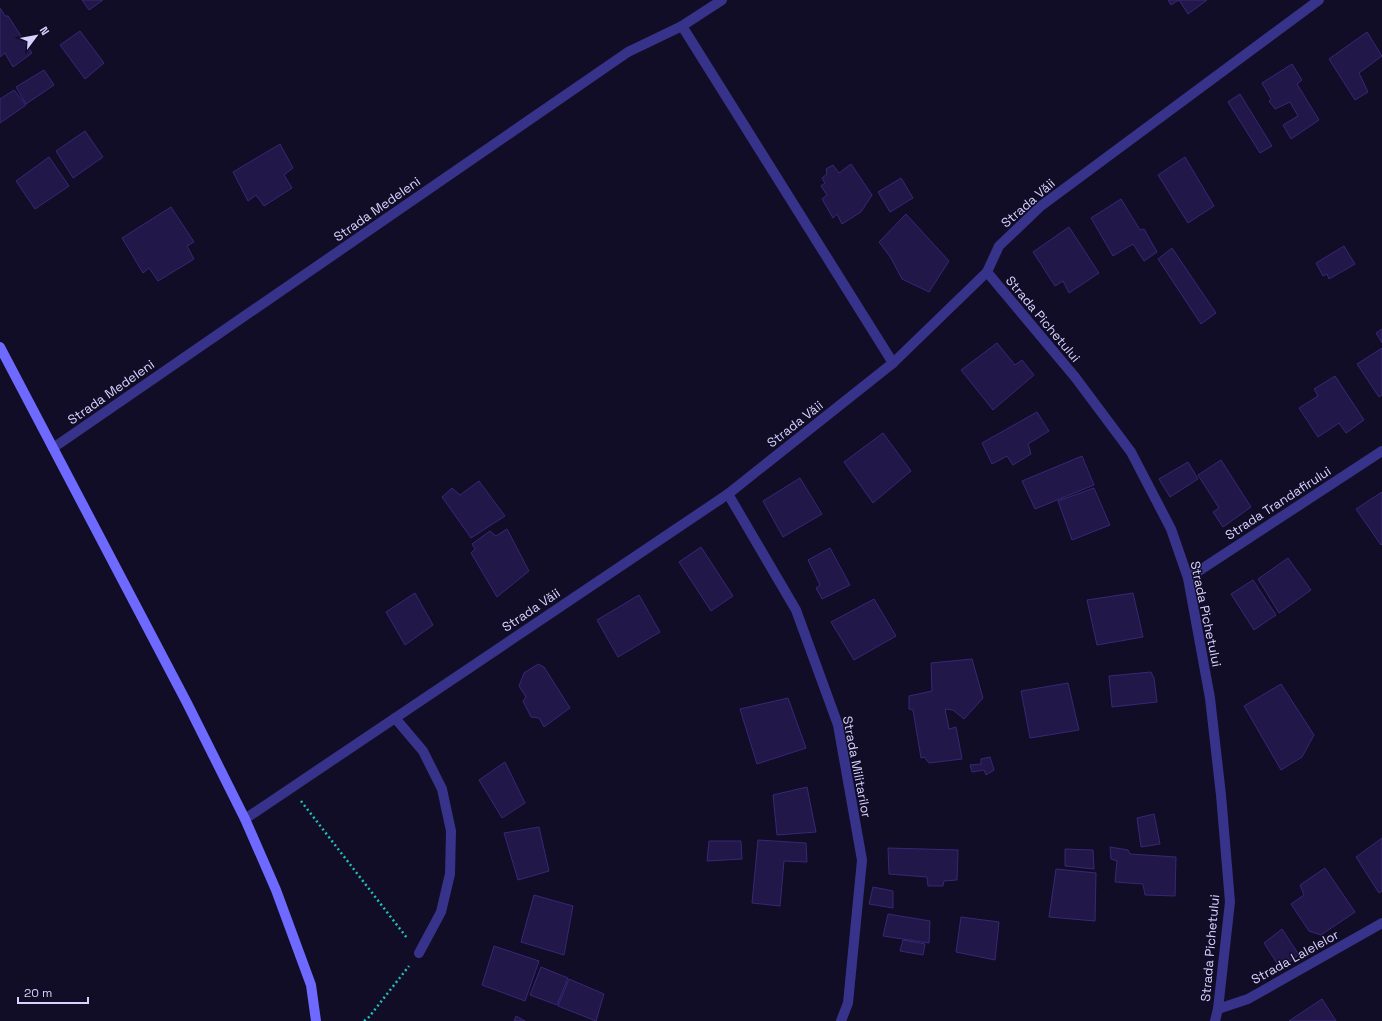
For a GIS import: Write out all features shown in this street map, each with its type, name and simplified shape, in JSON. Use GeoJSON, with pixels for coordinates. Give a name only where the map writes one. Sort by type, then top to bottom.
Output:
{"type":"FeatureCollection","features":[{"type":"Feature","properties":{"kind":"main road"},"geometry":{"type":"LineString","coordinates":[[0,347],[187,703],[245,819],[276,890],[311,985],[316,1021]]}},
{"type":"Feature","properties":{"kind":"street","name":"Strada Medeleni"},"geometry":{"type":"LineString","coordinates":[[53,448],[628,52],[682,26],[722,0]]}},
{"type":"Feature","properties":{"kind":"street","name":"Strada Văii"},"geometry":{"type":"LineString","coordinates":[[245,819],[728,494],[893,363],[987,272],[999,246],[1042,206],[1307,3],[1319,0]]}},
{"type":"Feature","properties":{"kind":"street"},"geometry":{"type":"LineString","coordinates":[[682,26],[893,363]]}},
{"type":"Feature","properties":{"kind":"street","name":"Strada Pichetului"},"geometry":{"type":"LineString","coordinates":[[987,272],[1075,377],[1131,452],[1171,529],[1188,578],[1210,698],[1221,795],[1230,902],[1218,1009],[1215,1021]]}},
{"type":"Feature","properties":{"kind":"street","name":"Strada Trandafirului"},"geometry":{"type":"LineString","coordinates":[[1188,578],[1382,450]]}},
{"type":"Feature","properties":{"kind":"street","name":"Strada Militarilor"},"geometry":{"type":"LineString","coordinates":[[728,494],[796,610],[838,725],[862,860],[848,1003],[841,1021]]}},
{"type":"Feature","properties":{"kind":"street"},"geometry":{"type":"LineString","coordinates":[[395,718],[423,751],[442,789],[451,832],[450,874],[441,912],[419,953]]}},
{"type":"Feature","properties":{"kind":"street","name":"Strada Lalelelor"},"geometry":{"type":"LineString","coordinates":[[1218,1009],[1248,998],[1382,923]]}},
{"type":"Feature","properties":{"kind":"path"},"geometry":{"type":"LineString","coordinates":[[291,788],[419,953],[369,1017],[364,1021]]}},
{"type":"Feature","properties":{"kind":"building"},"geometry":{"type":"Polygon","coordinates":[[[82,0],[103,0],[89,10],[82,0]]]}},
{"type":"Feature","properties":{"kind":"building"},"geometry":{"type":"Polygon","coordinates":[[[1168,0],[1179,0],[1171,5],[1168,0]]]}},
{"type":"Feature","properties":{"kind":"building"},"geometry":{"type":"Polygon","coordinates":[[[1179,0],[1207,0],[1188,14],[1179,0]]]}},
{"type":"Feature","properties":{"kind":"building"},"geometry":{"type":"Polygon","coordinates":[[[0,8],[5,16],[8,16],[32,53],[13,67],[5,53],[0,57],[0,8]]]}},
{"type":"Feature","properties":{"kind":"building"},"geometry":{"type":"Polygon","coordinates":[[[80,31],[104,63],[85,79],[60,45],[80,31]]]}},
{"type":"Feature","properties":{"kind":"building"},"geometry":{"type":"Polygon","coordinates":[[[1367,32],[1382,56],[1359,73],[1368,92],[1355,100],[1329,59],[1367,32]]]}},
{"type":"Feature","properties":{"kind":"building"},"geometry":{"type":"Polygon","coordinates":[[[1292,64],[1302,80],[1297,84],[1319,120],[1291,139],[1283,125],[1298,116],[1290,102],[1275,109],[1269,101],[1271,99],[1262,83],[1292,64]]]}},
{"type":"Feature","properties":{"kind":"building"},"geometry":{"type":"Polygon","coordinates":[[[44,70],[54,85],[26,104],[16,87],[44,70]]]}},
{"type":"Feature","properties":{"kind":"building"},"geometry":{"type":"Polygon","coordinates":[[[14,90],[26,105],[0,123],[0,99],[14,90]]]}},
{"type":"Feature","properties":{"kind":"building"},"geometry":{"type":"Polygon","coordinates":[[[1240,94],[1272,146],[1260,153],[1228,102],[1240,94]]]}},
{"type":"Feature","properties":{"kind":"building"},"geometry":{"type":"Polygon","coordinates":[[[85,131],[103,157],[73,178],[56,151],[85,131]]]}},
{"type":"Feature","properties":{"kind":"building"},"geometry":{"type":"Polygon","coordinates":[[[280,144],[293,168],[284,175],[292,188],[264,206],[256,195],[248,201],[233,172],[280,144]]]}},
{"type":"Feature","properties":{"kind":"building"},"geometry":{"type":"Polygon","coordinates":[[[49,157],[69,186],[35,209],[16,181],[49,157]]]}},
{"type":"Feature","properties":{"kind":"building"},"geometry":{"type":"Polygon","coordinates":[[[1185,157],[1214,206],[1188,223],[1158,175],[1185,157]]]}},
{"type":"Feature","properties":{"kind":"building"},"geometry":{"type":"Polygon","coordinates":[[[851,164],[872,195],[861,212],[842,224],[837,214],[833,218],[822,199],[827,195],[821,186],[825,183],[822,178],[827,174],[826,169],[833,165],[839,173],[851,164]]]}},
{"type":"Feature","properties":{"kind":"building"},"geometry":{"type":"Polygon","coordinates":[[[901,178],[913,198],[890,212],[878,192],[901,178]]]}},
{"type":"Feature","properties":{"kind":"building"},"geometry":{"type":"Polygon","coordinates":[[[1121,199],[1140,230],[1144,229],[1157,252],[1144,261],[1133,244],[1113,256],[1091,218],[1121,199]]]}},
{"type":"Feature","properties":{"kind":"building"},"geometry":{"type":"Polygon","coordinates":[[[171,207],[194,242],[187,246],[194,259],[158,281],[149,268],[143,273],[122,238],[171,207]]]}},
{"type":"Feature","properties":{"kind":"building"},"geometry":{"type":"Polygon","coordinates":[[[906,214],[949,261],[929,292],[902,279],[891,258],[879,242],[906,214]]]}},
{"type":"Feature","properties":{"kind":"building"},"geometry":{"type":"Polygon","coordinates":[[[1069,227],[1099,273],[1069,293],[1063,281],[1055,286],[1033,252],[1069,227]]]}},
{"type":"Feature","properties":{"kind":"building"},"geometry":{"type":"Polygon","coordinates":[[[1344,246],[1355,264],[1329,279],[1327,274],[1323,276],[1316,263],[1344,246]]]}},
{"type":"Feature","properties":{"kind":"building"},"geometry":{"type":"Polygon","coordinates":[[[1172,248],[1216,313],[1201,324],[1158,259],[1172,248]]]}},
{"type":"Feature","properties":{"kind":"building"},"geometry":{"type":"Polygon","coordinates":[[[1382,329],[1382,343],[1376,333],[1382,329]]]}},
{"type":"Feature","properties":{"kind":"building"},"geometry":{"type":"Polygon","coordinates":[[[997,343],[1015,365],[1022,360],[1034,375],[993,410],[961,370],[997,343]]]}},
{"type":"Feature","properties":{"kind":"building"},"geometry":{"type":"Polygon","coordinates":[[[1382,348],[1382,395],[1379,397],[1357,364],[1382,348]]]}},
{"type":"Feature","properties":{"kind":"building"},"geometry":{"type":"Polygon","coordinates":[[[1335,376],[1364,420],[1346,433],[1339,423],[1318,437],[1299,408],[1318,396],[1314,389],[1335,376]]]}},
{"type":"Feature","properties":{"kind":"building"},"geometry":{"type":"Polygon","coordinates":[[[1037,412],[1049,431],[1028,444],[1031,454],[1013,465],[1007,456],[992,464],[982,443],[1037,412]]]}},
{"type":"Feature","properties":{"kind":"building"},"geometry":{"type":"Polygon","coordinates":[[[883,433],[911,471],[873,503],[844,462],[883,433]]]}},
{"type":"Feature","properties":{"kind":"building"},"geometry":{"type":"Polygon","coordinates":[[[1082,456],[1094,485],[1035,509],[1022,481],[1082,456]]]}},
{"type":"Feature","properties":{"kind":"building"},"geometry":{"type":"Polygon","coordinates":[[[1221,460],[1251,507],[1223,527],[1213,512],[1219,508],[1198,475],[1221,460]]]}},
{"type":"Feature","properties":{"kind":"building"},"geometry":{"type":"Polygon","coordinates":[[[1188,462],[1198,479],[1170,497],[1159,479],[1188,462]]]}},
{"type":"Feature","properties":{"kind":"building"},"geometry":{"type":"Polygon","coordinates":[[[800,478],[822,514],[783,537],[763,501],[800,478]]]}},
{"type":"Feature","properties":{"kind":"building"},"geometry":{"type":"Polygon","coordinates":[[[479,481],[505,516],[471,538],[442,497],[452,488],[460,495],[479,481]]]}},
{"type":"Feature","properties":{"kind":"building"},"geometry":{"type":"Polygon","coordinates":[[[1094,488],[1110,525],[1072,540],[1058,501],[1094,488]]]}},
{"type":"Feature","properties":{"kind":"building"},"geometry":{"type":"Polygon","coordinates":[[[1382,492],[1382,544],[1381,545],[1356,509],[1382,492]]]}},
{"type":"Feature","properties":{"kind":"building"},"geometry":{"type":"Polygon","coordinates":[[[507,529],[529,571],[497,597],[471,553],[475,549],[472,544],[490,531],[496,536],[507,529]]]}},
{"type":"Feature","properties":{"kind":"building"},"geometry":{"type":"Polygon","coordinates":[[[701,547],[733,596],[711,611],[679,562],[701,547]]]}},
{"type":"Feature","properties":{"kind":"building"},"geometry":{"type":"Polygon","coordinates":[[[830,548],[850,585],[822,599],[816,588],[820,585],[808,560],[830,548]]]}},
{"type":"Feature","properties":{"kind":"building"},"geometry":{"type":"Polygon","coordinates":[[[1288,558],[1311,590],[1279,613],[1258,579],[1288,558]]]}},
{"type":"Feature","properties":{"kind":"building"},"geometry":{"type":"Polygon","coordinates":[[[1253,580],[1276,615],[1254,630],[1231,594],[1253,580]]]}},
{"type":"Feature","properties":{"kind":"building"},"geometry":{"type":"Polygon","coordinates":[[[415,593],[433,625],[405,645],[386,612],[415,593]]]}},
{"type":"Feature","properties":{"kind":"building"},"geometry":{"type":"Polygon","coordinates":[[[1133,593],[1143,637],[1097,645],[1087,600],[1133,593]]]}},
{"type":"Feature","properties":{"kind":"building"},"geometry":{"type":"Polygon","coordinates":[[[639,595],[660,632],[618,657],[597,620],[639,595]]]}},
{"type":"Feature","properties":{"kind":"building"},"geometry":{"type":"Polygon","coordinates":[[[874,599],[896,636],[854,660],[831,622],[874,599]]]}},
{"type":"Feature","properties":{"kind":"building"},"geometry":{"type":"Polygon","coordinates":[[[972,659],[983,698],[964,719],[953,710],[945,709],[949,729],[956,727],[962,759],[929,763],[924,757],[921,758],[913,710],[909,709],[909,696],[932,691],[931,663],[972,659]]]}},
{"type":"Feature","properties":{"kind":"building"},"geometry":{"type":"Polygon","coordinates":[[[538,664],[544,667],[570,708],[544,727],[539,718],[531,717],[523,701],[526,697],[519,686],[524,673],[538,664]]]}},
{"type":"Feature","properties":{"kind":"building"},"geometry":{"type":"Polygon","coordinates":[[[1151,672],[1154,678],[1157,702],[1112,707],[1109,676],[1151,672]]]}},
{"type":"Feature","properties":{"kind":"building"},"geometry":{"type":"Polygon","coordinates":[[[1068,683],[1079,730],[1030,738],[1021,691],[1068,683]]]}},
{"type":"Feature","properties":{"kind":"building"},"geometry":{"type":"Polygon","coordinates":[[[1281,684],[1314,735],[1302,757],[1281,770],[1244,706],[1281,684]]]}},
{"type":"Feature","properties":{"kind":"building"},"geometry":{"type":"Polygon","coordinates":[[[788,698],[806,748],[757,764],[740,709],[788,698]]]}},
{"type":"Feature","properties":{"kind":"building"},"geometry":{"type":"Polygon","coordinates":[[[990,757],[994,770],[986,775],[984,770],[972,772],[970,765],[981,764],[981,759],[990,757]]]}},
{"type":"Feature","properties":{"kind":"building"},"geometry":{"type":"Polygon","coordinates":[[[505,762],[525,803],[502,818],[479,780],[505,762]]]}},
{"type":"Feature","properties":{"kind":"building"},"geometry":{"type":"Polygon","coordinates":[[[807,787],[816,832],[777,835],[773,795],[807,787]]]}},
{"type":"Feature","properties":{"kind":"building"},"geometry":{"type":"Polygon","coordinates":[[[1154,814],[1160,844],[1141,847],[1137,818],[1154,814]]]}},
{"type":"Feature","properties":{"kind":"building"},"geometry":{"type":"Polygon","coordinates":[[[539,827],[549,871],[518,880],[504,833],[539,827]]]}},
{"type":"Feature","properties":{"kind":"building"},"geometry":{"type":"Polygon","coordinates":[[[1382,838],[1382,891],[1379,893],[1356,857],[1382,838]]]}},
{"type":"Feature","properties":{"kind":"building"},"geometry":{"type":"Polygon","coordinates":[[[758,840],[806,843],[807,862],[784,861],[780,906],[752,903],[758,840]]]}},
{"type":"Feature","properties":{"kind":"building"},"geometry":{"type":"Polygon","coordinates":[[[709,841],[741,841],[742,859],[707,861],[709,841]]]}},
{"type":"Feature","properties":{"kind":"building"},"geometry":{"type":"Polygon","coordinates":[[[1110,847],[1128,850],[1130,854],[1176,857],[1175,896],[1145,895],[1143,884],[1115,882],[1117,861],[1111,859],[1110,847]]]}},
{"type":"Feature","properties":{"kind":"building"},"geometry":{"type":"Polygon","coordinates":[[[888,848],[958,850],[957,880],[944,881],[943,886],[928,886],[927,877],[889,874],[888,848]]]}},
{"type":"Feature","properties":{"kind":"building"},"geometry":{"type":"Polygon","coordinates":[[[1065,849],[1093,850],[1094,869],[1065,866],[1065,849]]]}},
{"type":"Feature","properties":{"kind":"building"},"geometry":{"type":"Polygon","coordinates":[[[1325,868],[1355,912],[1321,935],[1309,931],[1291,904],[1304,895],[1300,885],[1325,868]]]}},
{"type":"Feature","properties":{"kind":"building"},"geometry":{"type":"Polygon","coordinates":[[[1056,869],[1096,873],[1095,921],[1049,917],[1056,869]]]}},
{"type":"Feature","properties":{"kind":"building"},"geometry":{"type":"Polygon","coordinates":[[[873,887],[893,891],[893,908],[869,904],[873,887]]]}},
{"type":"Feature","properties":{"kind":"building"},"geometry":{"type":"Polygon","coordinates":[[[534,895],[573,906],[564,955],[521,942],[534,895]]]}},
{"type":"Feature","properties":{"kind":"building"},"geometry":{"type":"Polygon","coordinates":[[[888,914],[930,921],[929,943],[883,936],[888,914]]]}},
{"type":"Feature","properties":{"kind":"building"},"geometry":{"type":"Polygon","coordinates":[[[961,917],[999,922],[995,960],[956,952],[961,917]]]}},
{"type":"Feature","properties":{"kind":"building"},"geometry":{"type":"Polygon","coordinates":[[[1282,929],[1299,955],[1280,968],[1264,943],[1282,929]]]}},
{"type":"Feature","properties":{"kind":"building"},"geometry":{"type":"Polygon","coordinates":[[[903,940],[925,944],[923,955],[900,951],[903,940]]]}},
{"type":"Feature","properties":{"kind":"building"},"geometry":{"type":"Polygon","coordinates":[[[494,946],[539,961],[525,1001],[482,985],[494,946]]]}},
{"type":"Feature","properties":{"kind":"building"},"geometry":{"type":"Polygon","coordinates":[[[541,967],[568,978],[557,1005],[530,995],[541,967]]]}},
{"type":"Feature","properties":{"kind":"building"},"geometry":{"type":"Polygon","coordinates":[[[569,979],[604,994],[596,1021],[558,1006],[569,979]]]}},
{"type":"Feature","properties":{"kind":"building"},"geometry":{"type":"Polygon","coordinates":[[[1322,999],[1336,1021],[1289,1021],[1322,999]]]}},
{"type":"Feature","properties":{"kind":"building"},"geometry":{"type":"Polygon","coordinates":[[[516,1016],[525,1021],[514,1021],[516,1016]]]}}]}
